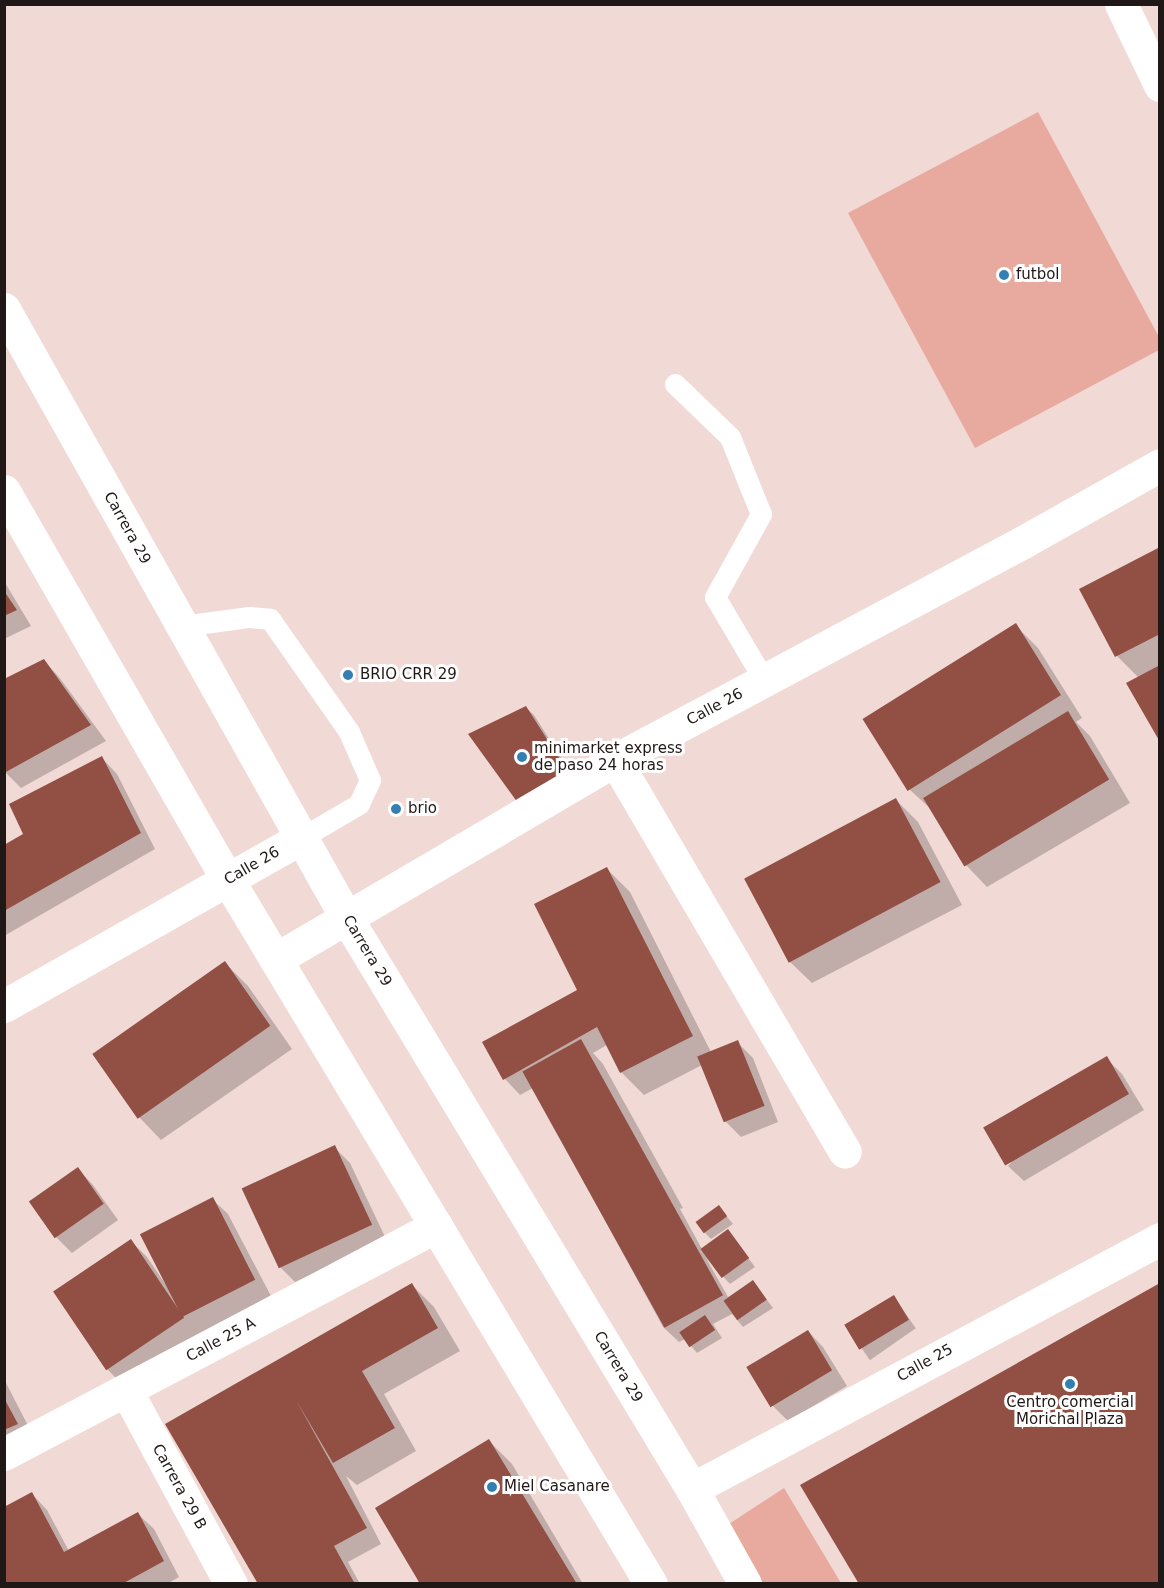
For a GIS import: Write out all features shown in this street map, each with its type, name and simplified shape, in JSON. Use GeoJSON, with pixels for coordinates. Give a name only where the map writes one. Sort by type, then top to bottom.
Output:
{"type":"FeatureCollection","features":[{"type":"Feature","properties":{"kind":"street"},"geometry":{"type":"LineString","coordinates":[[1121,4],[1160,85]]}},
{"type":"Feature","properties":{"kind":"street","name":"Carrera 29"},"geometry":{"type":"LineString","coordinates":[[4,309],[346,917],[692,1489],[745,1584]]}},
{"type":"Feature","properties":{"kind":"street","name":"Calle 26"},"geometry":{"type":"LineString","coordinates":[[276,959],[615,760],[1023,542],[1160,465]]}},
{"type":"Feature","properties":{"kind":"street"},"geometry":{"type":"LineString","coordinates":[[4,491],[228,880],[651,1584]]}},
{"type":"Feature","properties":{"kind":"street"},"geometry":{"type":"LineString","coordinates":[[615,760],[845,1152]]}},
{"type":"Feature","properties":{"kind":"street","name":"Calle 26"},"geometry":{"type":"LineString","coordinates":[[4,1006],[301,838]]}},
{"type":"Feature","properties":{"kind":"street","name":"Calle 25 A"},"geometry":{"type":"LineString","coordinates":[[4,1454],[437,1226]]}},
{"type":"Feature","properties":{"kind":"street","name":"Calle 25"},"geometry":{"type":"LineString","coordinates":[[692,1489],[1160,1239]]}},
{"type":"Feature","properties":{"kind":"street","name":"Carrera 29 B"},"geometry":{"type":"LineString","coordinates":[[126,1390],[231,1584]]}},
{"type":"Feature","properties":{"kind":"lane"},"geometry":{"type":"LineString","coordinates":[[675,384],[730,437],[761,514],[715,597],[764,680]]}},
{"type":"Feature","properties":{"kind":"lane","name":"Calle 26"},"geometry":{"type":"LineString","coordinates":[[182,626],[249,617],[270,619],[349,732],[370,780],[359,804],[301,838]]}},
{"type":"Feature","properties":{"kind":"shaded area","name":"futbol"},"geometry":{"type":"Polygon","coordinates":[[[1038,112],[1159,337],[1159,350],[975,448],[848,213],[1038,112]]]}},
{"type":"Feature","properties":{"kind":"shaded area"},"geometry":{"type":"Polygon","coordinates":[[[784,1488],[841,1583],[759,1583],[726,1526],[784,1488]]]}},
{"type":"Feature","properties":{"kind":"building"},"geometry":{"type":"Polygon","coordinates":[[[1160,547],[1160,634],[1115,657],[1079,589],[1160,547]]]}},
{"type":"Feature","properties":{"kind":"building"},"geometry":{"type":"Polygon","coordinates":[[[4,591],[17,610],[4,616],[4,591]]]}},
{"type":"Feature","properties":{"kind":"building"},"geometry":{"type":"Polygon","coordinates":[[[1016,623],[1061,695],[908,791],[863,719],[1016,623]]]}},
{"type":"Feature","properties":{"kind":"building"},"geometry":{"type":"Polygon","coordinates":[[[44,659],[91,725],[4,773],[4,679],[44,659]]]}},
{"type":"Feature","properties":{"kind":"building"},"geometry":{"type":"Polygon","coordinates":[[[1160,665],[1160,742],[1126,683],[1160,665]]]}},
{"type":"Feature","properties":{"kind":"building","name":"minimarket express de paso 24 horas"},"geometry":{"type":"Polygon","coordinates":[[[526,706],[573,780],[518,803],[468,734],[526,706]]]}},
{"type":"Feature","properties":{"kind":"building"},"geometry":{"type":"Polygon","coordinates":[[[1068,711],[1109,780],[964,867],[923,798],[1068,711]]]}},
{"type":"Feature","properties":{"kind":"building"},"geometry":{"type":"Polygon","coordinates":[[[102,756],[141,833],[4,911],[4,845],[23,834],[9,804],[102,756]]]}},
{"type":"Feature","properties":{"kind":"building"},"geometry":{"type":"Polygon","coordinates":[[[896,798],[941,882],[789,963],[744,879],[896,798]]]}},
{"type":"Feature","properties":{"kind":"building"},"geometry":{"type":"Polygon","coordinates":[[[607,867],[693,1036],[620,1073],[597,1027],[503,1080],[482,1042],[577,990],[534,904],[607,867]]]}},
{"type":"Feature","properties":{"kind":"building"},"geometry":{"type":"Polygon","coordinates":[[[225,961],[270,1026],[138,1119],[92,1054],[225,961]]]}},
{"type":"Feature","properties":{"kind":"building"},"geometry":{"type":"Polygon","coordinates":[[[581,1039],[723,1295],[664,1328],[522,1071],[581,1039]]]}},
{"type":"Feature","properties":{"kind":"building"},"geometry":{"type":"Polygon","coordinates":[[[738,1040],[765,1106],[724,1122],[697,1056],[738,1040]]]}},
{"type":"Feature","properties":{"kind":"building"},"geometry":{"type":"Polygon","coordinates":[[[1107,1056],[1129,1094],[1005,1166],[983,1128],[1107,1056]]]}},
{"type":"Feature","properties":{"kind":"building"},"geometry":{"type":"Polygon","coordinates":[[[335,1145],[372,1225],[279,1268],[242,1189],[335,1145]]]}},
{"type":"Feature","properties":{"kind":"building"},"geometry":{"type":"Polygon","coordinates":[[[78,1167],[104,1204],[55,1238],[29,1201],[78,1167]]]}},
{"type":"Feature","properties":{"kind":"building"},"geometry":{"type":"Polygon","coordinates":[[[213,1197],[255,1280],[182,1317],[140,1234],[213,1197]]]}},
{"type":"Feature","properties":{"kind":"building"},"geometry":{"type":"Polygon","coordinates":[[[719,1205],[727,1216],[704,1233],[696,1222],[719,1205]]]}},
{"type":"Feature","properties":{"kind":"building"},"geometry":{"type":"Polygon","coordinates":[[[728,1229],[749,1258],[722,1278],[700,1249],[728,1229]]]}},
{"type":"Feature","properties":{"kind":"building"},"geometry":{"type":"Polygon","coordinates":[[[131,1239],[184,1318],[106,1370],[53,1292],[131,1239]]]}},
{"type":"Feature","properties":{"kind":"building"},"geometry":{"type":"Polygon","coordinates":[[[753,1280],[767,1300],[737,1320],[724,1301],[753,1280]]]}},
{"type":"Feature","properties":{"kind":"building"},"geometry":{"type":"Polygon","coordinates":[[[412,1283],[438,1328],[362,1371],[395,1428],[333,1463],[296,1400],[367,1528],[334,1546],[355,1584],[258,1584],[165,1424],[412,1283]]]}},
{"type":"Feature","properties":{"kind":"building","name":"Centro comercial Morichal Plaza"},"geometry":{"type":"Polygon","coordinates":[[[1160,1283],[1160,1584],[859,1584],[800,1485],[1160,1283]]]}},
{"type":"Feature","properties":{"kind":"building"},"geometry":{"type":"Polygon","coordinates":[[[894,1295],[909,1320],[859,1350],[844,1325],[894,1295]]]}},
{"type":"Feature","properties":{"kind":"building"},"geometry":{"type":"Polygon","coordinates":[[[705,1315],[715,1330],[689,1347],[679,1332],[705,1315]]]}},
{"type":"Feature","properties":{"kind":"building"},"geometry":{"type":"Polygon","coordinates":[[[808,1330],[832,1370],[770,1407],[746,1367],[808,1330]]]}},
{"type":"Feature","properties":{"kind":"building"},"geometry":{"type":"Polygon","coordinates":[[[4,1398],[18,1424],[4,1430],[4,1398]]]}},
{"type":"Feature","properties":{"kind":"building"},"geometry":{"type":"Polygon","coordinates":[[[489,1439],[577,1584],[420,1584],[375,1508],[489,1439]]]}},
{"type":"Feature","properties":{"kind":"building"},"geometry":{"type":"Polygon","coordinates":[[[32,1492],[64,1552],[138,1512],[164,1561],[122,1584],[4,1584],[4,1507],[32,1492]]]}},
{"type":"Feature","properties":{"kind":"place","name":"futbol"},"geometry":{"type":"Point","coordinates":[1004,275]}},
{"type":"Feature","properties":{"kind":"place","name":"BRIO CRR 29"},"geometry":{"type":"Point","coordinates":[348,675]}},
{"type":"Feature","properties":{"kind":"place","name":"minimarket express de paso 24 horas"},"geometry":{"type":"Point","coordinates":[522,757]}},
{"type":"Feature","properties":{"kind":"place","name":"brio"},"geometry":{"type":"Point","coordinates":[396,809]}},
{"type":"Feature","properties":{"kind":"place","name":"Centro comercial Morichal Plaza"},"geometry":{"type":"Point","coordinates":[1070,1384]}},
{"type":"Feature","properties":{"kind":"place","name":"Miel Casanare"},"geometry":{"type":"Point","coordinates":[492,1487]}}]}
